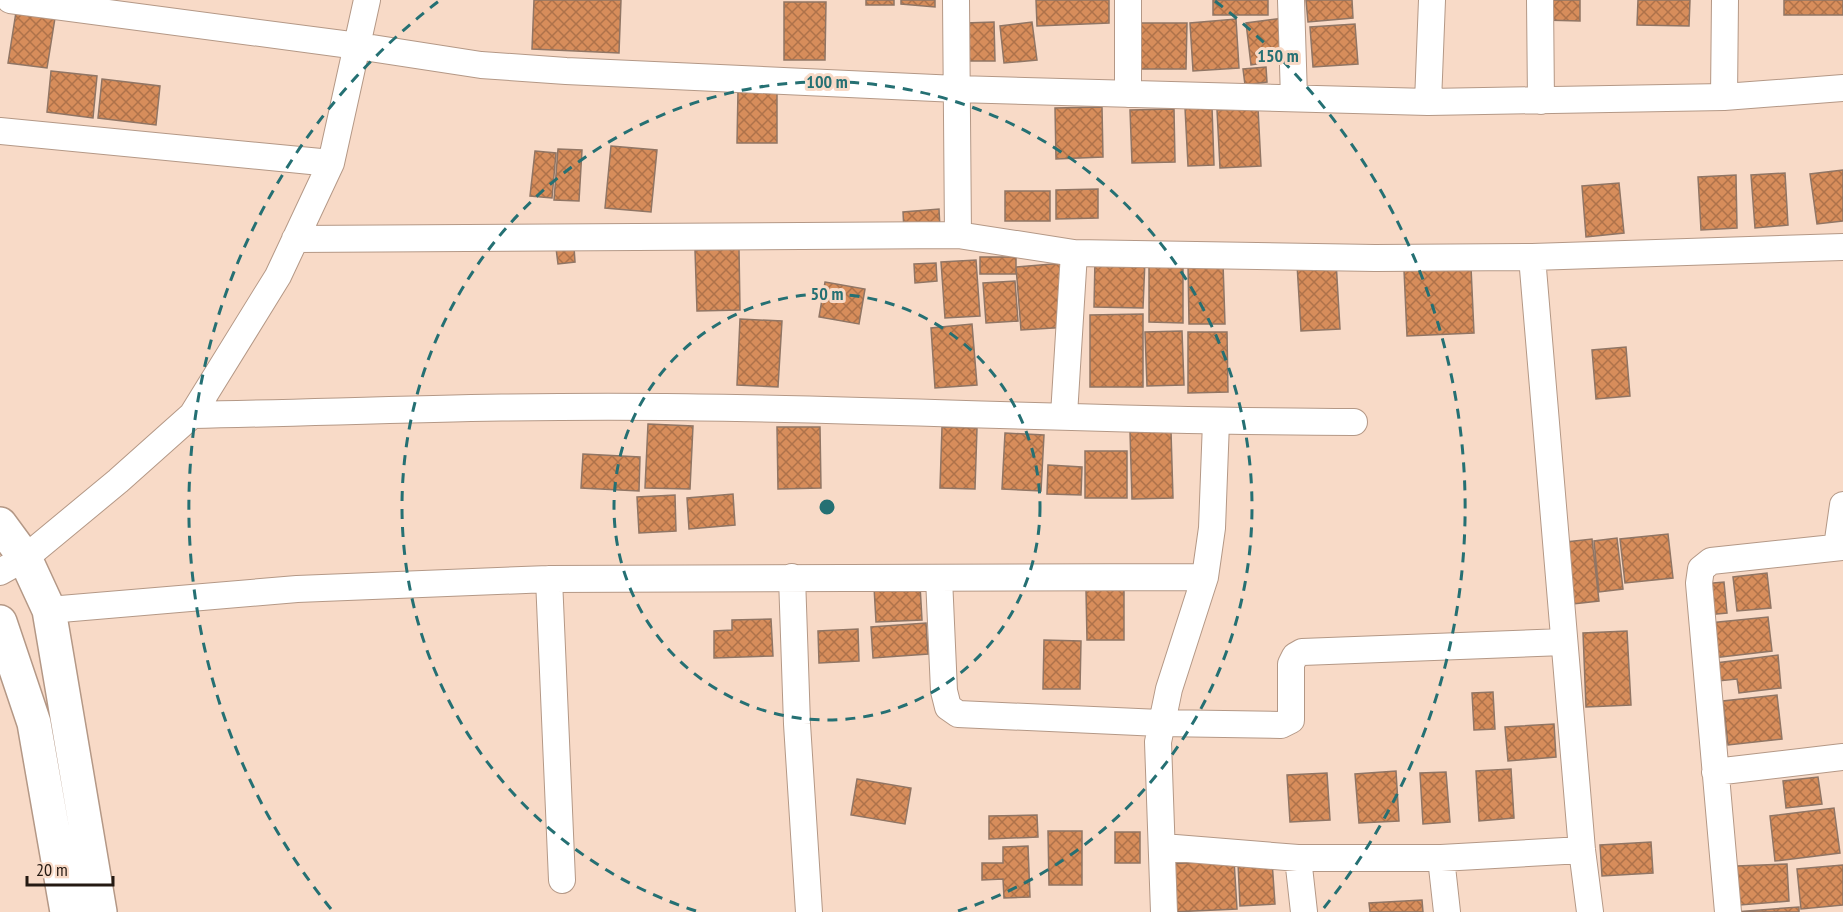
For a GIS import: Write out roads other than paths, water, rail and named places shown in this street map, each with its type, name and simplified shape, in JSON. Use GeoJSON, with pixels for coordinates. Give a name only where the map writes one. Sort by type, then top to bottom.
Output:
{"type":"FeatureCollection","features":[{"type":"Feature","properties":{"kind":"street"},"geometry":{"type":"LineString","coordinates":[[10,0],[358,46],[481,65],[957,90],[1428,102],[1724,97],[1843,88]]}},
{"type":"Feature","properties":{"kind":"street"},"geometry":{"type":"LineString","coordinates":[[13,565],[118,481],[192,415],[278,276],[331,163],[367,0]]}},
{"type":"Feature","properties":{"kind":"street"},"geometry":{"type":"LineString","coordinates":[[956,0],[958,235]]}},
{"type":"Feature","properties":{"kind":"street"},"geometry":{"type":"LineString","coordinates":[[1128,0],[1128,93]]}},
{"type":"Feature","properties":{"kind":"street"},"geometry":{"type":"LineString","coordinates":[[1291,0],[1294,98]]}},
{"type":"Feature","properties":{"kind":"street"},"geometry":{"type":"LineString","coordinates":[[1428,102],[1432,0]]}},
{"type":"Feature","properties":{"kind":"street"},"geometry":{"type":"LineString","coordinates":[[1540,0],[1541,101]]}},
{"type":"Feature","properties":{"kind":"street"},"geometry":{"type":"LineString","coordinates":[[1724,97],[1725,0]]}},
{"type":"Feature","properties":{"kind":"street"},"geometry":{"type":"LineString","coordinates":[[0,131],[331,163]]}},
{"type":"Feature","properties":{"kind":"street"},"geometry":{"type":"LineString","coordinates":[[295,240],[958,235],[1074,253],[1341,258],[1532,257],[1843,247]]}},
{"type":"Feature","properties":{"kind":"street"},"geometry":{"type":"LineString","coordinates":[[1064,415],[1074,253]]}},
{"type":"Feature","properties":{"kind":"street"},"geometry":{"type":"LineString","coordinates":[[1532,257],[1582,850],[1590,912]]}},
{"type":"Feature","properties":{"kind":"street"},"geometry":{"type":"LineString","coordinates":[[192,415],[663,407],[1064,415],[1216,422],[1354,422]]}},
{"type":"Feature","properties":{"kind":"street"},"geometry":{"type":"LineString","coordinates":[[1164,912],[1158,742],[1160,723],[1205,577],[1212,528],[1216,422]]}},
{"type":"Feature","properties":{"kind":"street"},"geometry":{"type":"LineString","coordinates":[[1728,912],[1698,583],[1701,569],[1711,561],[1840,547],[1843,506]]}},
{"type":"Feature","properties":{"kind":"street"},"geometry":{"type":"LineString","coordinates":[[0,524],[13,565],[49,610],[100,912]]}},
{"type":"Feature","properties":{"kind":"street"},"geometry":{"type":"LineString","coordinates":[[792,577],[797,724],[809,912]]}},
{"type":"Feature","properties":{"kind":"street"},"geometry":{"type":"LineString","coordinates":[[49,610],[297,589],[549,579],[1205,577]]}},
{"type":"Feature","properties":{"kind":"street"},"geometry":{"type":"LineString","coordinates":[[939,578],[944,691],[948,706],[958,714],[1160,723],[1287,724],[1291,720],[1292,663],[1295,656],[1302,652],[1564,642]]}},
{"type":"Feature","properties":{"kind":"street"},"geometry":{"type":"LineString","coordinates":[[549,579],[562,880]]}},
{"type":"Feature","properties":{"kind":"street"},"geometry":{"type":"LineString","coordinates":[[0,622],[33,723],[67,912]]}},
{"type":"Feature","properties":{"kind":"street"},"geometry":{"type":"LineString","coordinates":[[1715,772],[1843,757]]}},
{"type":"Feature","properties":{"kind":"street"},"geometry":{"type":"LineString","coordinates":[[1163,848],[1298,858],[1441,858],[1582,850]]}},
{"type":"Feature","properties":{"kind":"street"},"geometry":{"type":"LineString","coordinates":[[1298,858],[1305,912]]}},
{"type":"Feature","properties":{"kind":"street"},"geometry":{"type":"LineString","coordinates":[[1441,858],[1447,912]]}}]}
